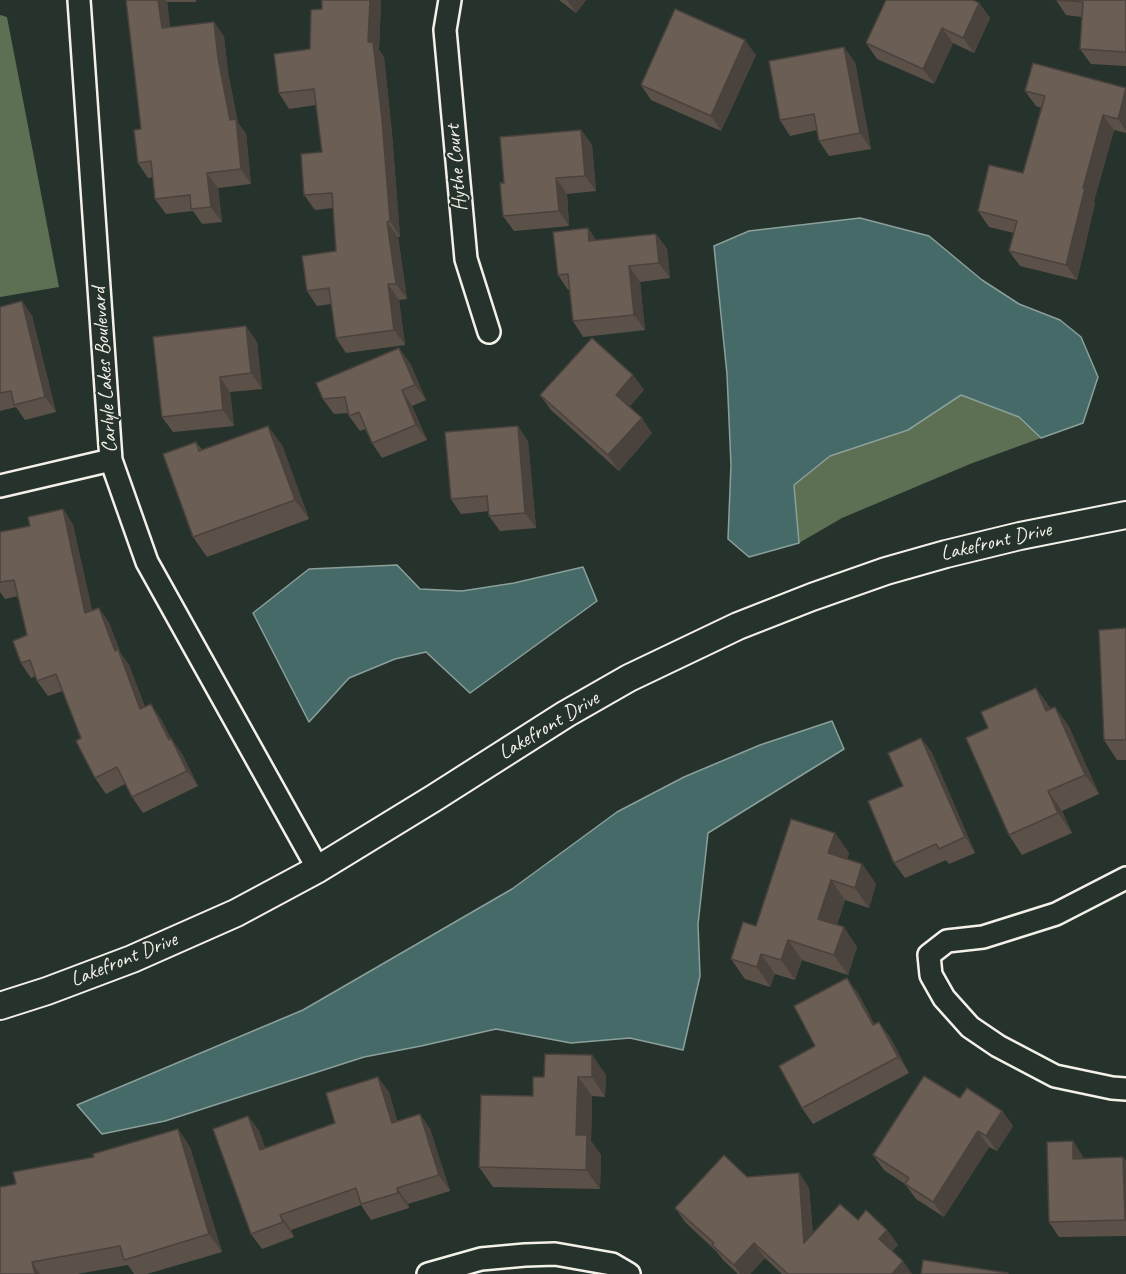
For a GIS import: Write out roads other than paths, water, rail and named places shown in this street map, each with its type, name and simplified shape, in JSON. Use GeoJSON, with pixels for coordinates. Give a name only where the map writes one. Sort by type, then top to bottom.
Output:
{"type":"FeatureCollection","features":[{"type":"Feature","properties":{"kind":"street","name":"Carlyle Lakes Boulevard"},"geometry":{"type":"LineString","coordinates":[[79,0],[111,460],[147,562],[318,869]]}},
{"type":"Feature","properties":{"kind":"street","name":"Hythe Court"},"geometry":{"type":"LineString","coordinates":[[450,0],[445,30],[466,259],[489,332]]}},
{"type":"Feature","properties":{"kind":"street"},"geometry":{"type":"LineString","coordinates":[[0,486],[111,460]]}},
{"type":"Feature","properties":{"kind":"street","name":"Lakefront Drive"},"geometry":{"type":"LineString","coordinates":[[0,1006],[48,991],[132,959],[236,913],[318,869],[566,714],[629,678],[738,626],[886,571],[1020,536],[1126,515]]}},
{"type":"Feature","properties":{"kind":"street"},"geometry":{"type":"LineString","coordinates":[[1126,878],[1056,914],[983,937],[947,941],[929,956],[931,975],[944,998],[970,1027],[989,1040],[1054,1076],[1126,1089]]}},
{"type":"Feature","properties":{"kind":"street"},"geometry":{"type":"LineString","coordinates":[[428,1274],[481,1259],[555,1254],[612,1264],[629,1274]]}},
{"type":"Feature","properties":{"kind":"water"},"geometry":{"type":"Polygon","coordinates":[[[860,218],[929,236],[982,280],[1019,304],[1060,320],[1081,337],[1098,377],[1083,423],[1041,438],[1019,417],[961,395],[908,430],[830,456],[794,485],[799,543],[749,557],[728,539],[731,465],[727,374],[714,246],[749,231],[860,218]]]}},
{"type":"Feature","properties":{"kind":"water"},"geometry":{"type":"Polygon","coordinates":[[[397,565],[420,589],[462,591],[514,583],[583,567],[597,601],[470,693],[426,652],[395,659],[349,678],[309,722],[253,613],[309,569],[397,565]]]}},
{"type":"Feature","properties":{"kind":"water"},"geometry":{"type":"Polygon","coordinates":[[[832,721],[844,749],[708,833],[698,924],[700,976],[683,1050],[630,1038],[571,1043],[496,1029],[364,1057],[165,1121],[102,1134],[77,1105],[303,1010],[512,889],[617,812],[684,777],[760,745],[832,721]]]}}]}
